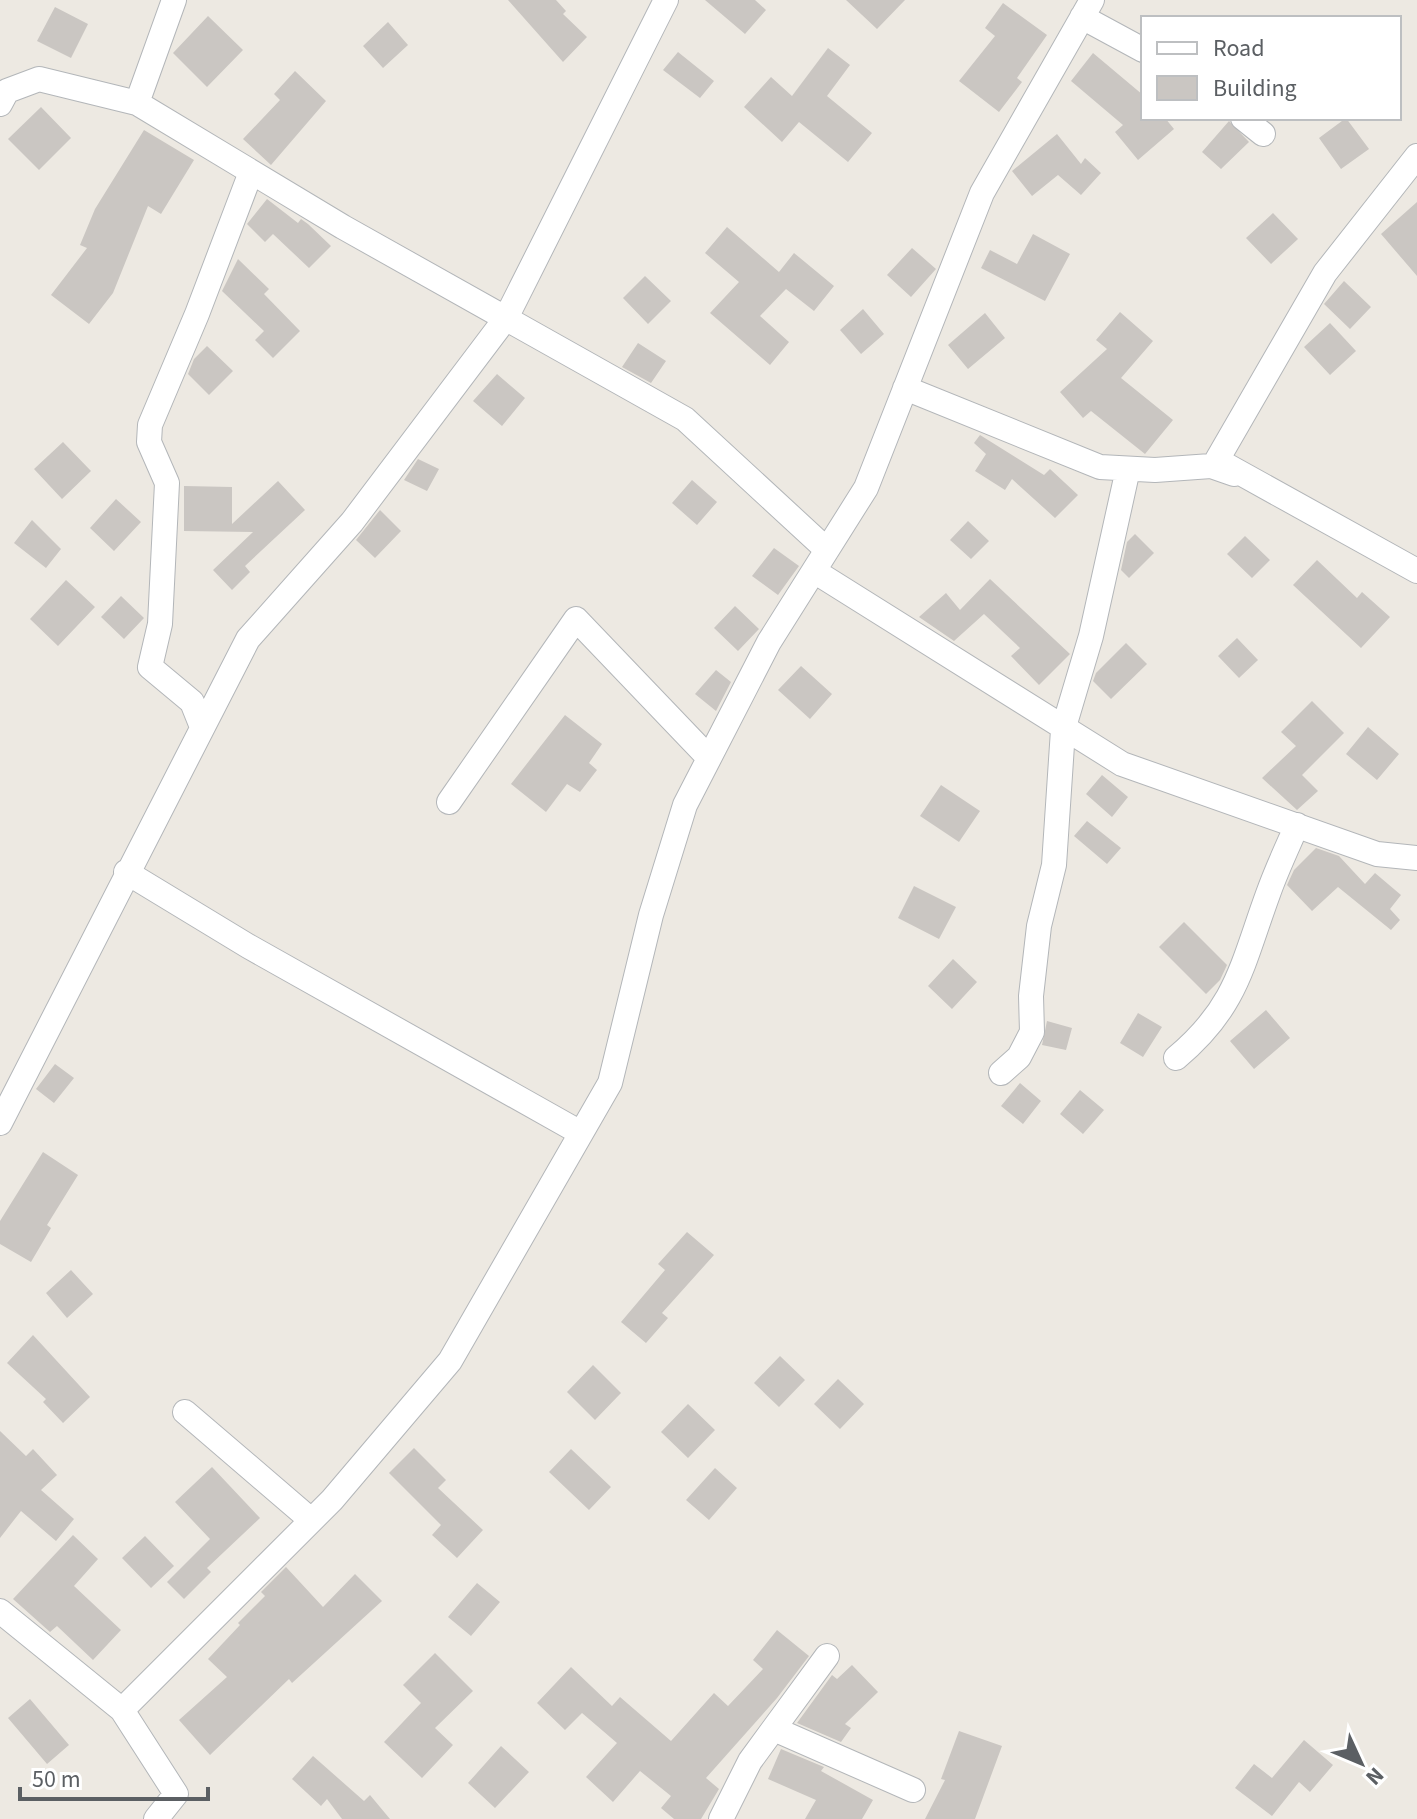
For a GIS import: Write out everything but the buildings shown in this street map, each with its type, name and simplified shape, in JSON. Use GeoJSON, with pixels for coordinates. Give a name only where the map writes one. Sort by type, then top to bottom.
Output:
{"type":"FeatureCollection","features":[{"type":"Feature","properties":{"kind":"street"},"geometry":{"type":"LineString","coordinates":[[137,103],[174,0]]}},
{"type":"Feature","properties":{"kind":"street"},"geometry":{"type":"LineString","coordinates":[[0,1123],[248,639],[352,522],[506,318],[666,0]]}},
{"type":"Feature","properties":{"kind":"street"},"geometry":{"type":"LineString","coordinates":[[122,1710],[311,1520],[450,1361],[579,1132],[610,1083],[655,901],[685,805],[769,642],[866,488],[982,193],[1087,8],[1141,48]]}},
{"type":"Feature","properties":{"kind":"street"},"geometry":{"type":"LineString","coordinates":[[2,95],[39,79],[137,103],[251,172],[685,419],[827,550]]}},
{"type":"Feature","properties":{"kind":"street"},"geometry":{"type":"LineString","coordinates":[[1246,120],[1263,134]]}},
{"type":"Feature","properties":{"kind":"street"},"geometry":{"type":"LineString","coordinates":[[1417,156],[1325,273],[1217,460],[1417,571]]}},
{"type":"Feature","properties":{"kind":"street"},"geometry":{"type":"LineString","coordinates":[[202,727],[192,702],[150,667],[160,624],[167,483],[149,442],[150,425],[197,314],[251,172]]}},
{"type":"Feature","properties":{"kind":"street"},"geometry":{"type":"LineString","coordinates":[[905,388],[1100,467],[1211,466],[1264,484]]}},
{"type":"Feature","properties":{"kind":"street"},"geometry":{"type":"LineString","coordinates":[[1001,1073],[1019,1057],[1032,1032],[1031,996],[1039,926],[1054,865],[1063,730],[1091,636],[1128,469]]}},
{"type":"Feature","properties":{"kind":"street"},"geometry":{"type":"LineString","coordinates":[[814,571],[1063,730],[1122,764],[1377,854],[1417,858]]}},
{"type":"Feature","properties":{"kind":"street"},"geometry":{"type":"LineString","coordinates":[[449,802],[576,619],[709,758]]}},
{"type":"Feature","properties":{"kind":"street"},"geometry":{"type":"LineString","coordinates":[[1176,1058],[1219,1015],[1238,984],[1269,891],[1297,825]]}},
{"type":"Feature","properties":{"kind":"street"},"geometry":{"type":"LineString","coordinates":[[126,872],[248,946],[579,1132]]}},
{"type":"Feature","properties":{"kind":"street"},"geometry":{"type":"LineString","coordinates":[[185,1412],[311,1520]]}},
{"type":"Feature","properties":{"kind":"street"},"geometry":{"type":"LineString","coordinates":[[0,1611],[122,1710],[176,1794],[156,1819]]}},
{"type":"Feature","properties":{"kind":"street"},"geometry":{"type":"LineString","coordinates":[[721,1819],[750,1761],[827,1656]]}},
{"type":"Feature","properties":{"kind":"street"},"geometry":{"type":"LineString","coordinates":[[774,1729],[913,1790]]}}]}
